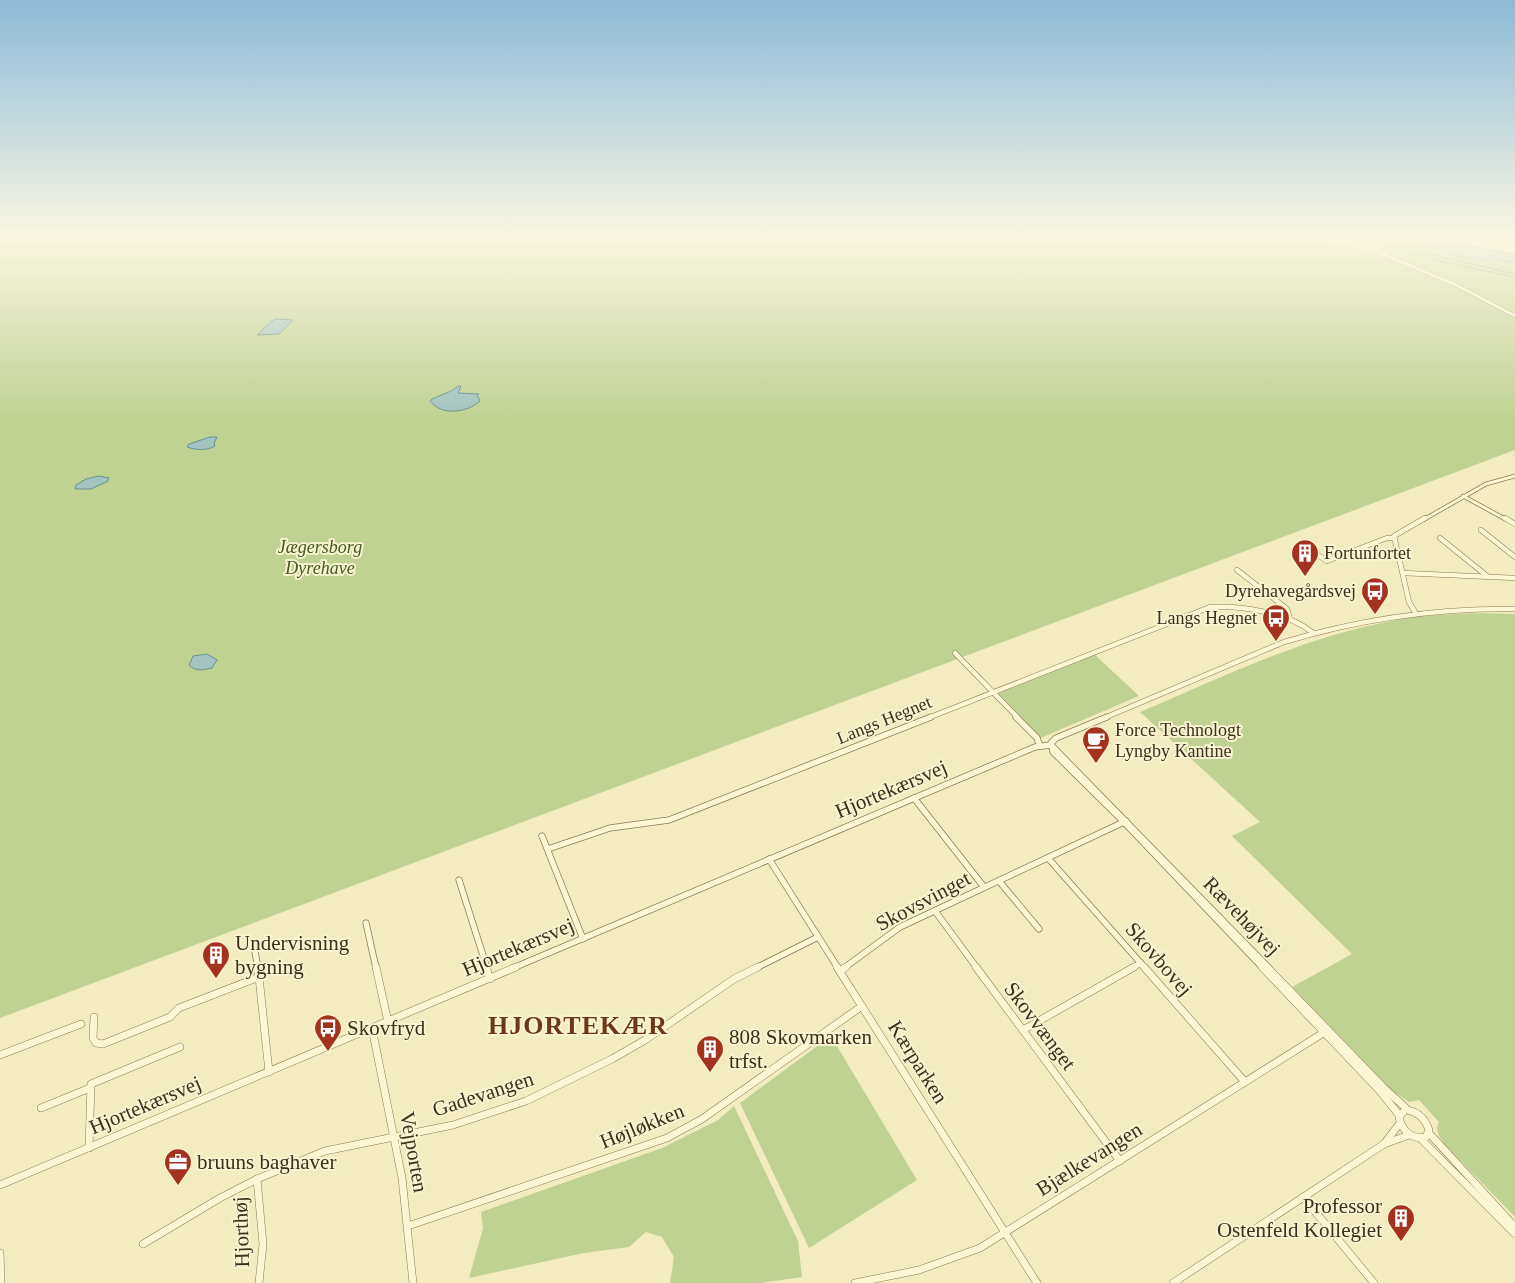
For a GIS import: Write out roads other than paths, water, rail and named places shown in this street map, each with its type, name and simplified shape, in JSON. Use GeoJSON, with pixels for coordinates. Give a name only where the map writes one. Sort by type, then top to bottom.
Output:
{"type":"FeatureCollection","features":[{"type":"Feature","properties":{"kind":"street"},"geometry":{"type":"LineString","coordinates":[[1478,297],[1515,316]]}},
{"type":"Feature","properties":{"kind":"street"},"geometry":{"type":"LineString","coordinates":[[1415,612],[1409,602],[1394,538],[1395,534],[1486,484],[1515,476]]}},
{"type":"Feature","properties":{"kind":"street"},"geometry":{"type":"LineString","coordinates":[[1463,496],[1515,524]]}},
{"type":"Feature","properties":{"kind":"street"},"geometry":{"type":"LineString","coordinates":[[1508,519],[1515,516]]}},
{"type":"Feature","properties":{"kind":"street"},"geometry":{"type":"LineString","coordinates":[[1481,530],[1515,557]]}},
{"type":"Feature","properties":{"kind":"street"},"geometry":{"type":"LineString","coordinates":[[1304,546],[1327,561],[1387,538],[1394,538]]}},
{"type":"Feature","properties":{"kind":"street"},"geometry":{"type":"LineString","coordinates":[[1440,538],[1488,577]]}},
{"type":"Feature","properties":{"kind":"street"},"geometry":{"type":"LineString","coordinates":[[1237,570],[1242,577],[1287,609],[1290,619]]}},
{"type":"Feature","properties":{"kind":"street"},"geometry":{"type":"LineString","coordinates":[[1402,573],[1515,578]]}},
{"type":"Feature","properties":{"kind":"street","name":"Langs Hegnet"},"geometry":{"type":"LineString","coordinates":[[548,849],[610,828],[669,820],[1210,607],[1223,606],[1290,619],[1312,632]]}},
{"type":"Feature","properties":{"kind":"street"},"geometry":{"type":"LineString","coordinates":[[1051,745],[1056,738],[1281,643],[1312,632],[1365,619],[1415,612],[1481,608],[1515,609]]}},
{"type":"Feature","properties":{"kind":"street"},"geometry":{"type":"LineString","coordinates":[[954,653],[1037,738],[1040,746]]}},
{"type":"Feature","properties":{"kind":"street","name":"Hjortekærsvej"},"geometry":{"type":"LineString","coordinates":[[0,1185],[914,798],[1040,746],[1051,745]]}},
{"type":"Feature","properties":{"kind":"street","name":"Rævehøjvej"},"geometry":{"type":"LineString","coordinates":[[1051,745],[1055,755],[1125,821],[1326,1032],[1399,1115]]}},
{"type":"Feature","properties":{"kind":"street"},"geometry":{"type":"LineString","coordinates":[[914,798],[984,887]]}},
{"type":"Feature","properties":{"kind":"street","name":"Skovsvinget"},"geometry":{"type":"LineString","coordinates":[[840,971],[894,931],[1125,821]]}},
{"type":"Feature","properties":{"kind":"street"},"geometry":{"type":"LineString","coordinates":[[542,836],[582,939]]}},
{"type":"Feature","properties":{"kind":"street","name":"Skovbovej"},"geometry":{"type":"LineString","coordinates":[[1048,858],[1245,1082]]}},
{"type":"Feature","properties":{"kind":"street","name":"Kærparken"},"geometry":{"type":"LineString","coordinates":[[769,859],[1036,1283]]}},
{"type":"Feature","properties":{"kind":"street"},"geometry":{"type":"LineString","coordinates":[[459,880],[490,979]]}},
{"type":"Feature","properties":{"kind":"street","name":"Skovsvinget"},"geometry":{"type":"LineString","coordinates":[[999,881],[1039,929]]}},
{"type":"Feature","properties":{"kind":"street","name":"Skovvænget"},"geometry":{"type":"LineString","coordinates":[[935,911],[1120,1161]]}},
{"type":"Feature","properties":{"kind":"street"},"geometry":{"type":"LineString","coordinates":[[366,923],[388,1022]]}},
{"type":"Feature","properties":{"kind":"street","name":"Gadevangen"},"geometry":{"type":"LineString","coordinates":[[142,1244],[220,1198],[306,1157],[325,1151],[453,1125],[490,1114],[572,1080],[645,1040],[750,970],[818,937]]}},
{"type":"Feature","properties":{"kind":"street"},"geometry":{"type":"LineString","coordinates":[[255,952],[269,1072]]}},
{"type":"Feature","properties":{"kind":"street"},"geometry":{"type":"LineString","coordinates":[[1023,1030],[1141,963]]}},
{"type":"Feature","properties":{"kind":"street"},"geometry":{"type":"LineString","coordinates":[[94,1017],[93,1038],[96,1043],[103,1044],[170,1017],[179,1008],[259,977]]}},
{"type":"Feature","properties":{"kind":"street","name":"Højløkken"},"geometry":{"type":"LineString","coordinates":[[408,1226],[667,1138],[702,1119],[862,1006]]}},
{"type":"Feature","properties":{"kind":"street"},"geometry":{"type":"LineString","coordinates":[[0,1055],[81,1024]]}},
{"type":"Feature","properties":{"kind":"street","name":"Vejporten"},"geometry":{"type":"LineString","coordinates":[[372,1028],[395,1137],[408,1226],[413,1283]]}},
{"type":"Feature","properties":{"kind":"street","name":"Rævehøjvej"},"geometry":{"type":"LineString","coordinates":[[1326,1032],[1408,1110]]}},
{"type":"Feature","properties":{"kind":"street","name":"Bjælkevangen"},"geometry":{"type":"LineString","coordinates":[[855,1283],[901,1276],[933,1267],[973,1251],[1005,1233],[1326,1032]]}},
{"type":"Feature","properties":{"kind":"street"},"geometry":{"type":"LineString","coordinates":[[89,1148],[91,1084],[180,1047]]}},
{"type":"Feature","properties":{"kind":"street"},"geometry":{"type":"LineString","coordinates":[[41,1108],[90,1088]]}},
{"type":"Feature","properties":{"kind":"street"},"geometry":{"type":"LineString","coordinates":[[1515,1227],[1429,1133],[1429,1127],[1423,1118],[1408,1110],[1402,1111],[1399,1115],[1400,1123],[1410,1135],[1421,1139],[1515,1234]]}},
{"type":"Feature","properties":{"kind":"street"},"geometry":{"type":"LineString","coordinates":[[1173,1283],[1384,1144],[1400,1123]]}},
{"type":"Feature","properties":{"kind":"street"},"geometry":{"type":"LineString","coordinates":[[1421,1139],[1429,1133]]}},
{"type":"Feature","properties":{"kind":"street"},"geometry":{"type":"LineString","coordinates":[[1384,1144],[1392,1143],[1410,1135]]}},
{"type":"Feature","properties":{"kind":"street","name":"Hjorthøj"},"geometry":{"type":"LineString","coordinates":[[257,1179],[264,1250],[263,1269],[259,1283]]}},
{"type":"Feature","properties":{"kind":"street"},"geometry":{"type":"LineString","coordinates":[[1303,1197],[1374,1283]]}},
{"type":"Feature","properties":{"kind":"street"},"geometry":{"type":"LineString","coordinates":[[0,1253],[1,1283]]}},
{"type":"Feature","properties":{"kind":"water"},"geometry":{"type":"Polygon","coordinates":[[[276,319],[293,320],[279,334],[257,335],[271,322],[276,319]]]}},
{"type":"Feature","properties":{"kind":"water"},"geometry":{"type":"Polygon","coordinates":[[[461,386],[458,393],[479,394],[477,395],[480,401],[468,408],[447,411],[435,406],[430,401],[432,399],[461,386]]]}},
{"type":"Feature","properties":{"kind":"water"},"geometry":{"type":"Polygon","coordinates":[[[210,437],[217,437],[214,443],[215,446],[212,448],[194,449],[187,447],[189,444],[210,437]]]}},
{"type":"Feature","properties":{"kind":"water"},"geometry":{"type":"Polygon","coordinates":[[[99,476],[109,478],[108,481],[91,489],[75,489],[76,485],[86,479],[99,476]]]}},
{"type":"Feature","properties":{"kind":"water"},"geometry":{"type":"Polygon","coordinates":[[[207,654],[217,660],[212,668],[197,670],[189,665],[193,656],[207,654]]]}},
{"type":"Feature","properties":{"kind":"place","name":"Fortunfortet"},"geometry":{"type":"Point","coordinates":[1305,577]}},
{"type":"Feature","properties":{"kind":"place","name":"Dyrehavegårdsvej"},"geometry":{"type":"Point","coordinates":[1375,615]}},
{"type":"Feature","properties":{"kind":"place","name":"Langs Hegnet"},"geometry":{"type":"Point","coordinates":[1276,642]}},
{"type":"Feature","properties":{"kind":"place","name":"Force Technologt Lyngby Kantine"},"geometry":{"type":"Point","coordinates":[1096,764]}},
{"type":"Feature","properties":{"kind":"place","name":"Undervisning bygning"},"geometry":{"type":"Point","coordinates":[216,979]}},
{"type":"Feature","properties":{"kind":"place","name":"Skovfryd"},"geometry":{"type":"Point","coordinates":[328,1052]}},
{"type":"Feature","properties":{"kind":"place","name":"808 Skovmarken trfst."},"geometry":{"type":"Point","coordinates":[710,1073]}},
{"type":"Feature","properties":{"kind":"place","name":"bruuns baghaver"},"geometry":{"type":"Point","coordinates":[178,1186]}},
{"type":"Feature","properties":{"kind":"place","name":"Professor Ostenfeld Kollegiet"},"geometry":{"type":"Point","coordinates":[1401,1242]}},
{"type":"Feature","properties":{"kind":"district","name":"HJORTEKÆR"},"geometry":{"type":"Point","coordinates":[578,1025]}},
{"type":"Feature","properties":{"kind":"park label","name":"Jægersborg Dyrehave"},"geometry":{"type":"Point","coordinates":[320,557]}}]}
